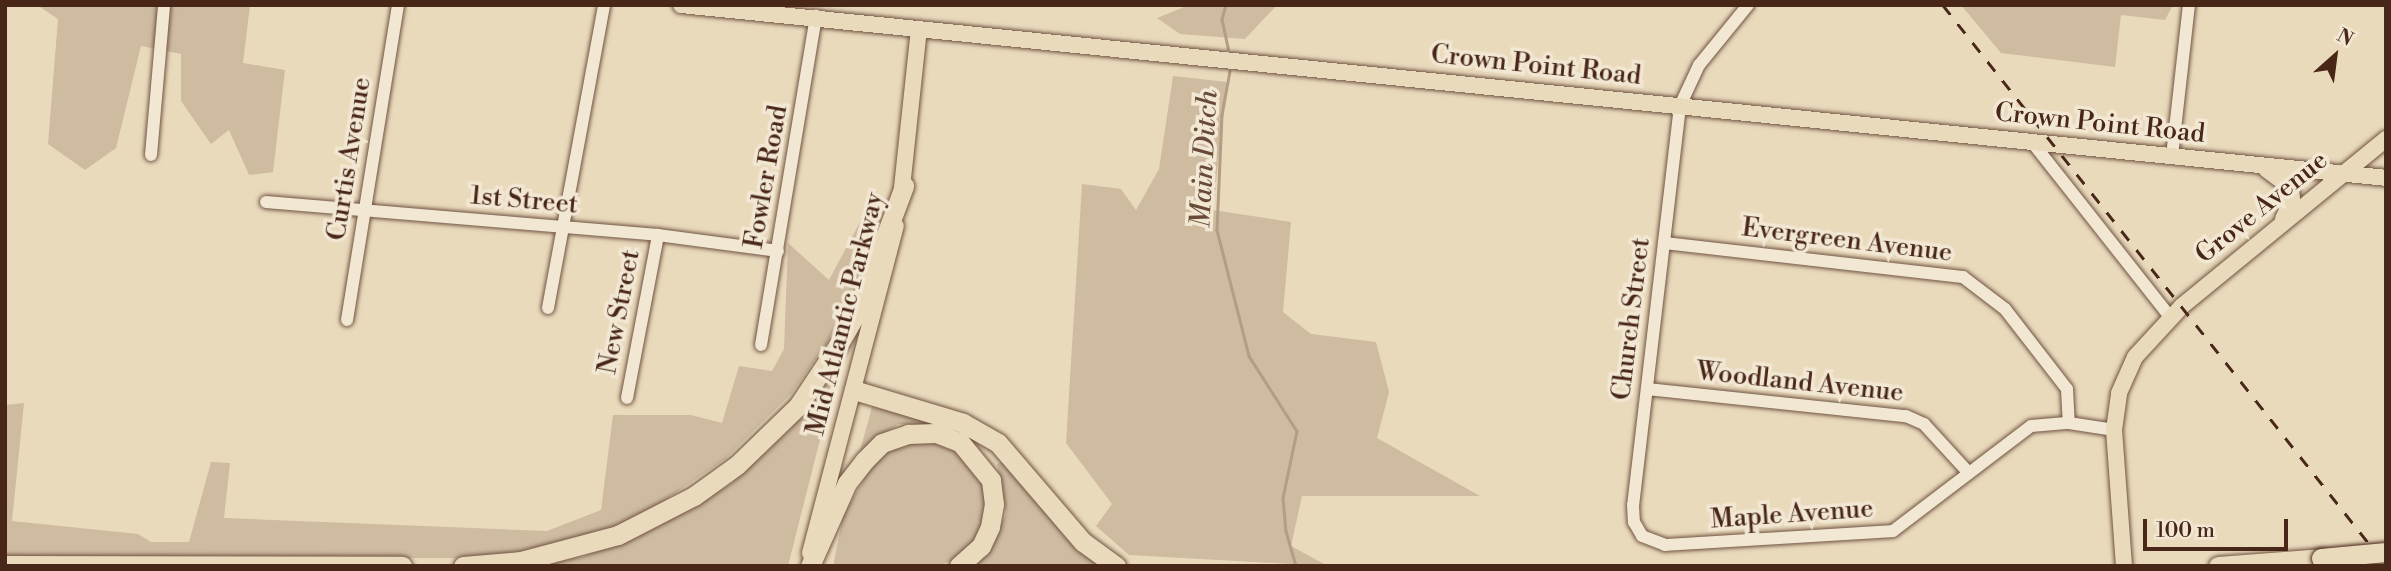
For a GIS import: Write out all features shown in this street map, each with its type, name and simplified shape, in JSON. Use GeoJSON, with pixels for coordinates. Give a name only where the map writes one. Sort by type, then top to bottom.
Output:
{"type":"FeatureCollection","features":[{"type":"Feature","properties":{"kind":"highway"},"geometry":{"type":"LineString","coordinates":[[463,566],[521,561],[618,535],[694,496],[737,465],[797,406],[837,347],[856,314],[904,186]]}},
{"type":"Feature","properties":{"kind":"highway"},"geometry":{"type":"LineString","coordinates":[[854,390],[964,423],[998,443],[1083,542],[1116,566]]}},
{"type":"Feature","properties":{"kind":"highway"},"geometry":{"type":"LineString","coordinates":[[808,566],[818,536],[847,483],[873,452],[908,434],[936,433],[960,442],[980,461],[991,480],[994,504],[990,527],[981,546],[959,566]]}},
{"type":"Feature","properties":{"kind":"highway"},"geometry":{"type":"LineString","coordinates":[[2218,566],[2386,552]]}},
{"type":"Feature","properties":{"kind":"highway"},"geometry":{"type":"LineString","coordinates":[[5,565],[402,566]]}},
{"type":"Feature","properties":{"kind":"main road","name":"Crown Point Road"},"geometry":{"type":"LineString","coordinates":[[681,5],[816,16],[919,29],[2386,178]]}},
{"type":"Feature","properties":{"kind":"main road","name":"Mid Atlantic Parkway"},"geometry":{"type":"LineString","coordinates":[[818,536],[854,390],[885,281],[904,186],[919,29]]}},
{"type":"Feature","properties":{"kind":"main road","name":"Grove Avenue"},"geometry":{"type":"LineString","coordinates":[[2124,566],[2113,430],[2126,373],[2145,343],[2170,317],[2281,222],[2386,139]]}},
{"type":"Feature","properties":{"kind":"main road"},"geometry":{"type":"LineString","coordinates":[[2258,165],[2285,179],[2291,188],[2292,199],[2281,222]]}},
{"type":"Feature","properties":{"kind":"street"},"geometry":{"type":"LineString","coordinates":[[151,155],[164,5]]}},
{"type":"Feature","properties":{"kind":"street","name":"Curtis Avenue"},"geometry":{"type":"LineString","coordinates":[[347,320],[398,5]]}},
{"type":"Feature","properties":{"kind":"street"},"geometry":{"type":"LineString","coordinates":[[548,308],[604,5]]}},
{"type":"Feature","properties":{"kind":"street","name":"Church Street"},"geometry":{"type":"LineString","coordinates":[[1642,536],[1634,522],[1633,505],[1680,106],[1699,65],[1748,5]]}},
{"type":"Feature","properties":{"kind":"street"},"geometry":{"type":"LineString","coordinates":[[2172,156],[2189,5]]}},
{"type":"Feature","properties":{"kind":"street","name":"Fowler Road"},"geometry":{"type":"LineString","coordinates":[[761,345],[816,16]]}},
{"type":"Feature","properties":{"kind":"street"},"geometry":{"type":"LineString","coordinates":[[2032,142],[2170,317]]}},
{"type":"Feature","properties":{"kind":"street","name":"1st Street"},"geometry":{"type":"LineString","coordinates":[[266,202],[658,235],[778,251]]}},
{"type":"Feature","properties":{"kind":"street","name":"New Street"},"geometry":{"type":"LineString","coordinates":[[627,398],[658,235]]}},
{"type":"Feature","properties":{"kind":"street","name":"Evergreen Avenue"},"geometry":{"type":"LineString","coordinates":[[1664,243],[1963,276],[2005,309],[2067,389],[2069,423]]}},
{"type":"Feature","properties":{"kind":"street","name":"Woodland Avenue"},"geometry":{"type":"LineString","coordinates":[[1647,389],[1906,416],[1924,424],[1968,472]]}},
{"type":"Feature","properties":{"kind":"street","name":"Maple Avenue"},"geometry":{"type":"LineString","coordinates":[[1642,536],[1665,545],[1893,531],[2021,432],[2043,423],[2069,423],[2113,430]]}},
{"type":"Feature","properties":{"kind":"shaded area"},"geometry":{"type":"Polygon","coordinates":[[[37,5],[250,5],[243,63],[285,70],[273,172],[249,175],[229,130],[211,144],[181,101],[181,54],[141,46],[116,148],[85,170],[48,144],[58,19],[37,5]]]}},
{"type":"Feature","properties":{"kind":"shaded area"},"geometry":{"type":"Polygon","coordinates":[[[1189,5],[1277,5],[1245,39],[1180,34],[1157,18],[1189,5]]]}},
{"type":"Feature","properties":{"kind":"shaded area"},"geometry":{"type":"Polygon","coordinates":[[[1961,5],[2173,5],[2165,20],[2121,15],[2115,67],[2001,53],[1961,5]]]}},
{"type":"Feature","properties":{"kind":"shaded area"},"geometry":{"type":"Polygon","coordinates":[[[1173,76],[1227,82],[1213,210],[1291,222],[1283,312],[1311,334],[1376,342],[1389,392],[1377,438],[1480,496],[1302,496],[1291,546],[1328,566],[1129,555],[1096,526],[1112,504],[1066,443],[1082,184],[1121,189],[1136,210],[1159,169],[1173,76]]]}},
{"type":"Feature","properties":{"kind":"shaded area"},"geometry":{"type":"Polygon","coordinates":[[[877,190],[859,281],[826,344],[791,394],[725,459],[644,514],[576,542],[493,558],[5,558],[5,405],[24,403],[12,521],[138,534],[151,542],[189,542],[211,462],[230,463],[224,518],[547,531],[601,510],[613,415],[691,415],[722,423],[739,366],[772,371],[784,349],[788,243],[829,280],[877,190]]]}},
{"type":"Feature","properties":{"kind":"shaded area"},"geometry":{"type":"Polygon","coordinates":[[[843,349],[788,566],[533,566],[583,557],[669,520],[731,484],[791,429],[843,349]]]}},
{"type":"Feature","properties":{"kind":"shaded area"},"geometry":{"type":"Polygon","coordinates":[[[872,407],[946,424],[898,424],[860,451],[872,407]]]}},
{"type":"Feature","properties":{"kind":"shaded area"},"geometry":{"type":"Polygon","coordinates":[[[945,441],[967,457],[985,481],[990,510],[975,541],[955,559],[939,566],[833,566],[843,516],[872,465],[901,442],[945,441]]]}},
{"type":"Feature","properties":{"kind":"shaded area"},"geometry":{"type":"Polygon","coordinates":[[[1005,461],[1107,566],[964,566],[990,547],[1006,514],[997,464],[1005,461]]]}},
{"type":"Feature","properties":{"kind":"waterway","name":"Main Ditch"},"geometry":{"type":"LineString","coordinates":[[1226,5],[1222,19],[1228,48]]}},
{"type":"Feature","properties":{"kind":"waterway","name":"Main Ditch"},"geometry":{"type":"LineString","coordinates":[[1230,71],[1222,115],[1217,230],[1249,356],[1297,431],[1283,498],[1286,531],[1296,566]]}},
{"type":"Feature","properties":{"kind":"railway"},"geometry":{"type":"LineString","coordinates":[[1943,5],[2386,565]]}}]}
